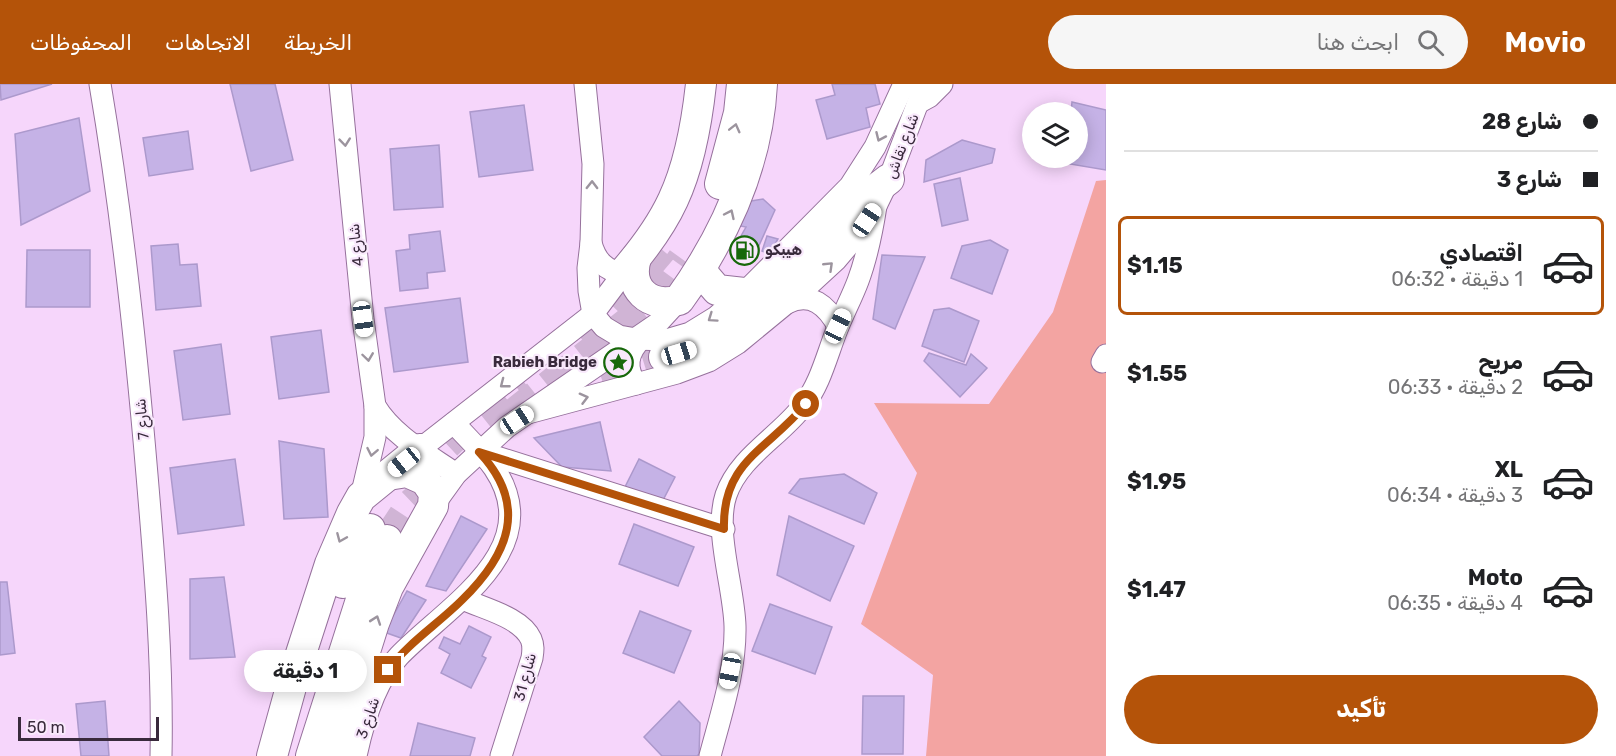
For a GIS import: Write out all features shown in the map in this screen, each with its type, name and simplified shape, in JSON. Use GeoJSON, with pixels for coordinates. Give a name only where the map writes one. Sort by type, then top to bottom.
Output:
{"type":"FeatureCollection","features":[{"type":"Feature","properties":{"kind":"highway"},"geometry":{"type":"LineString","coordinates":[[701,84],[696,123],[683,175],[673,200],[630,266],[643,294],[656,302],[679,300],[691,198],[700,176],[714,124],[719,84]]}},
{"type":"Feature","properties":{"kind":"highway"},"geometry":{"type":"LineString","coordinates":[[683,257],[701,228],[718,190],[739,113],[742,84]]}},
{"type":"Feature","properties":{"kind":"highway"},"geometry":{"type":"LineString","coordinates":[[683,257],[730,214],[739,194],[757,130],[762,84]]}},
{"type":"Feature","properties":{"kind":"highway"},"geometry":{"type":"LineString","coordinates":[[664,357],[710,341],[746,317],[827,237],[854,206],[889,179]]}},
{"type":"Feature","properties":{"kind":"highway"},"geometry":{"type":"LineString","coordinates":[[683,257],[717,290],[744,293]]}},
{"type":"Feature","properties":{"kind":"highway"},"geometry":{"type":"LineString","coordinates":[[272,756],[330,564],[352,513],[361,497],[420,449]]}},
{"type":"Feature","properties":{"kind":"highway"},"geometry":{"type":"LineString","coordinates":[[332,756],[388,587],[433,506],[434,493],[425,480],[407,472],[388,475]]}},
{"type":"Feature","properties":{"kind":"highway"},"geometry":{"type":"LineString","coordinates":[[286,756],[346,571],[378,535],[366,584],[311,756]]}},
{"type":"Feature","properties":{"kind":"street","name":"شارع 7"},"geometry":{"type":"LineString","coordinates":[[100,84],[124,237],[142,411],[155,579],[162,714],[161,756]]}},
{"type":"Feature","properties":{"kind":"street","name":"شارع 4"},"geometry":{"type":"LineString","coordinates":[[340,84],[363,319],[375,406],[374,443],[361,497]]}},
{"type":"Feature","properties":{"kind":"street"},"geometry":{"type":"LineString","coordinates":[[584,85],[592,164],[588,291],[593,314],[611,332],[627,339],[666,340],[690,333],[716,317],[744,293],[850,186],[875,147],[903,84]]}},
{"type":"Feature","properties":{"kind":"street"},"geometry":{"type":"LineString","coordinates":[[921,94],[929,97],[942,84]]}},
{"type":"Feature","properties":{"kind":"street","name":"شارع نقاش"},"geometry":{"type":"LineString","coordinates":[[876,206],[889,179],[921,94]]}},
{"type":"Feature","properties":{"kind":"street"},"geometry":{"type":"LineString","coordinates":[[528,413],[677,373],[710,361],[738,343],[836,260],[858,234],[876,206]]}},
{"type":"Feature","properties":{"kind":"street"},"geometry":{"type":"LineString","coordinates":[[710,756],[733,657],[735,627],[724,534],[725,499],[730,485],[742,467],[791,421],[806,404],[819,380],[863,264],[876,206]]}},
{"type":"Feature","properties":{"kind":"street"},"geometry":{"type":"LineString","coordinates":[[591,243],[598,261],[614,272],[630,266]]}},
{"type":"Feature","properties":{"kind":"street"},"geometry":{"type":"LineString","coordinates":[[420,449],[593,314],[630,266]]}},
{"type":"Feature","properties":{"kind":"street"},"geometry":{"type":"LineString","coordinates":[[785,304],[793,299],[812,299],[827,309],[838,326]]}},
{"type":"Feature","properties":{"kind":"street"},"geometry":{"type":"LineString","coordinates":[[433,506],[456,474],[507,427],[638,339],[657,324],[679,300]]}},
{"type":"Feature","properties":{"kind":"street"},"geometry":{"type":"LineString","coordinates":[[636,384],[630,376],[628,366],[629,356],[638,339]]}},
{"type":"Feature","properties":{"kind":"street"},"geometry":{"type":"LineString","coordinates":[[375,406],[394,431],[456,474]]}},
{"type":"Feature","properties":{"kind":"street","name":"شارع 3"},"geometry":{"type":"LineString","coordinates":[[356,756],[369,712],[388,670],[398,656],[463,599],[493,563],[503,545],[508,525],[508,505],[503,485],[493,466],[454,423]]}},
{"type":"Feature","properties":{"kind":"street"},"geometry":{"type":"LineString","coordinates":[[479,452],[724,534]]}},
{"type":"Feature","properties":{"kind":"street","name":"شارع 31"},"geometry":{"type":"LineString","coordinates":[[463,599],[512,621],[522,628],[532,641],[532,658],[501,756]]}},
{"type":"Feature","properties":{"kind":"shaded area"},"geometry":{"type":"Polygon","coordinates":[[[1106,180],[1106,756],[926,756],[933,675],[861,624],[917,473],[874,403],[989,404],[1053,312],[1096,181],[1106,180]]]}},
{"type":"Feature","properties":{"kind":"building"},"geometry":{"type":"Polygon","coordinates":[[[0,84],[52,84],[1,100],[0,84]]]}},
{"type":"Feature","properties":{"kind":"building"},"geometry":{"type":"Polygon","coordinates":[[[230,84],[275,84],[293,160],[251,171],[230,84]]]}},
{"type":"Feature","properties":{"kind":"building"},"geometry":{"type":"Polygon","coordinates":[[[832,84],[875,84],[880,104],[866,108],[870,127],[827,139],[816,100],[835,95],[832,84]]]}},
{"type":"Feature","properties":{"kind":"building"},"geometry":{"type":"Polygon","coordinates":[[[524,105],[533,170],[479,177],[470,112],[524,105]]]}},
{"type":"Feature","properties":{"kind":"building"},"geometry":{"type":"Polygon","coordinates":[[[1088,106],[1106,110],[1106,170],[1088,167],[1088,106]]]}},
{"type":"Feature","properties":{"kind":"building"},"geometry":{"type":"Polygon","coordinates":[[[79,118],[90,191],[21,225],[15,134],[79,118]]]}},
{"type":"Feature","properties":{"kind":"building"},"geometry":{"type":"Polygon","coordinates":[[[188,131],[193,169],[149,176],[143,138],[188,131]]]}},
{"type":"Feature","properties":{"kind":"building"},"geometry":{"type":"Polygon","coordinates":[[[962,140],[995,149],[992,163],[924,182],[926,160],[962,140]]]}},
{"type":"Feature","properties":{"kind":"building"},"geometry":{"type":"Polygon","coordinates":[[[439,145],[443,207],[394,210],[390,149],[439,145]]]}},
{"type":"Feature","properties":{"kind":"building"},"geometry":{"type":"Polygon","coordinates":[[[960,178],[968,220],[942,226],[934,184],[960,178]]]}},
{"type":"Feature","properties":{"kind":"building"},"geometry":{"type":"Polygon","coordinates":[[[763,199],[775,210],[757,250],[737,243],[746,227],[735,225],[745,202],[763,199]]]}},
{"type":"Feature","properties":{"kind":"building"},"geometry":{"type":"Polygon","coordinates":[[[440,231],[445,271],[427,273],[428,288],[400,291],[396,251],[410,249],[409,235],[440,231]]]}},
{"type":"Feature","properties":{"kind":"building"},"geometry":{"type":"Polygon","coordinates":[[[767,236],[778,239],[769,254],[762,251],[767,236]]]}},
{"type":"Feature","properties":{"kind":"building"},"geometry":{"type":"Polygon","coordinates":[[[990,240],[1008,250],[992,294],[951,278],[962,246],[990,240]]]}},
{"type":"Feature","properties":{"kind":"building"},"geometry":{"type":"Polygon","coordinates":[[[178,244],[180,265],[197,264],[201,306],[156,310],[151,246],[178,244]]]}},
{"type":"Feature","properties":{"kind":"building"},"geometry":{"type":"Polygon","coordinates":[[[27,250],[90,250],[90,307],[26,307],[27,250]]]}},
{"type":"Feature","properties":{"kind":"building"},"geometry":{"type":"Polygon","coordinates":[[[882,255],[925,257],[895,329],[873,319],[882,255]]]}},
{"type":"Feature","properties":{"kind":"building"},"geometry":{"type":"Polygon","coordinates":[[[460,298],[468,362],[394,372],[385,308],[460,298]]]}},
{"type":"Feature","properties":{"kind":"building"},"geometry":{"type":"Polygon","coordinates":[[[949,308],[979,321],[964,362],[922,346],[934,310],[949,308]]]}},
{"type":"Feature","properties":{"kind":"building"},"geometry":{"type":"Polygon","coordinates":[[[321,330],[329,392],[279,399],[271,337],[321,330]]]}},
{"type":"Feature","properties":{"kind":"building"},"geometry":{"type":"Polygon","coordinates":[[[221,344],[230,414],[183,420],[174,351],[221,344]]]}},
{"type":"Feature","properties":{"kind":"building"},"geometry":{"type":"Polygon","coordinates":[[[929,353],[966,365],[971,354],[987,368],[960,397],[924,361],[929,353]]]}},
{"type":"Feature","properties":{"kind":"building"},"geometry":{"type":"Polygon","coordinates":[[[600,422],[611,471],[562,467],[534,438],[600,422]]]}},
{"type":"Feature","properties":{"kind":"building"},"geometry":{"type":"Polygon","coordinates":[[[279,441],[324,449],[328,517],[284,519],[279,441]]]}},
{"type":"Feature","properties":{"kind":"building"},"geometry":{"type":"Polygon","coordinates":[[[235,459],[244,525],[178,534],[170,468],[235,459]]]}},
{"type":"Feature","properties":{"kind":"building"},"geometry":{"type":"Polygon","coordinates":[[[639,459],[675,477],[661,504],[625,487],[639,459]]]}},
{"type":"Feature","properties":{"kind":"building"},"geometry":{"type":"Polygon","coordinates":[[[844,474],[877,493],[864,524],[789,493],[800,479],[844,474]]]}},
{"type":"Feature","properties":{"kind":"building"},"geometry":{"type":"Polygon","coordinates":[[[461,516],[487,529],[446,591],[426,586],[461,516]]]}},
{"type":"Feature","properties":{"kind":"building"},"geometry":{"type":"Polygon","coordinates":[[[789,516],[854,546],[830,601],[777,575],[789,516]]]}},
{"type":"Feature","properties":{"kind":"building"},"geometry":{"type":"Polygon","coordinates":[[[634,524],[694,547],[678,586],[619,564],[634,524]]]}},
{"type":"Feature","properties":{"kind":"building"},"geometry":{"type":"Polygon","coordinates":[[[224,577],[235,657],[190,659],[190,579],[224,577]]]}},
{"type":"Feature","properties":{"kind":"building"},"geometry":{"type":"Polygon","coordinates":[[[0,582],[7,582],[15,653],[0,655],[0,582]]]}},
{"type":"Feature","properties":{"kind":"building"},"geometry":{"type":"Polygon","coordinates":[[[407,591],[426,600],[401,638],[384,632],[407,591]]]}},
{"type":"Feature","properties":{"kind":"building"},"geometry":{"type":"Polygon","coordinates":[[[770,604],[832,627],[815,674],[752,651],[770,604]]]}},
{"type":"Feature","properties":{"kind":"building"},"geometry":{"type":"Polygon","coordinates":[[[640,611],[691,631],[674,673],[623,653],[640,611]]]}},
{"type":"Feature","properties":{"kind":"building"},"geometry":{"type":"Polygon","coordinates":[[[469,626],[491,637],[482,656],[486,658],[471,688],[441,673],[450,654],[439,648],[444,637],[460,644],[469,626]]]}},
{"type":"Feature","properties":{"kind":"building"},"geometry":{"type":"Polygon","coordinates":[[[863,696],[904,696],[903,754],[862,754],[863,696]]]}},
{"type":"Feature","properties":{"kind":"building"},"geometry":{"type":"Polygon","coordinates":[[[105,701],[109,756],[81,756],[76,704],[105,701]]]}},
{"type":"Feature","properties":{"kind":"building"},"geometry":{"type":"Polygon","coordinates":[[[679,701],[700,723],[699,754],[697,756],[662,756],[644,737],[679,701]]]}},
{"type":"Feature","properties":{"kind":"building"},"geometry":{"type":"Polygon","coordinates":[[[418,723],[475,738],[470,756],[410,756],[418,723]]]}},
{"type":"Feature","properties":{"kind":"tunnel"},"geometry":{"type":"LineString","coordinates":[[580,337],[613,305],[664,247]]}},
{"type":"Feature","properties":{"kind":"tunnel"},"geometry":{"type":"LineString","coordinates":[[513,414],[647,307],[682,259]]}},
{"type":"Feature","properties":{"kind":"tunnel"},"geometry":{"type":"LineString","coordinates":[[558,390],[664,357]]}},
{"type":"Feature","properties":{"kind":"tunnel"},"geometry":{"type":"LineString","coordinates":[[414,475],[455,437],[524,382]]}},
{"type":"Feature","properties":{"kind":"tunnel"},"geometry":{"type":"LineString","coordinates":[[387,540],[410,505],[449,468]]}},
{"type":"Feature","properties":{"kind":"place","name":"هيبكو"},"geometry":{"type":"Point","coordinates":[744,250]}},
{"type":"Feature","properties":{"kind":"place","name":"Rabieh Bridge"},"geometry":{"type":"Point","coordinates":[618,362]}},
{"type":"Feature","properties":{"kind":"route"},"geometry":{"type":"LineString","coordinates":[[388,670],[398,656],[463,599],[493,563],[503,545],[508,525],[508,505],[503,485],[493,466],[479,452],[724,529],[725,499],[730,485],[742,467],[806,404]]}}]}
